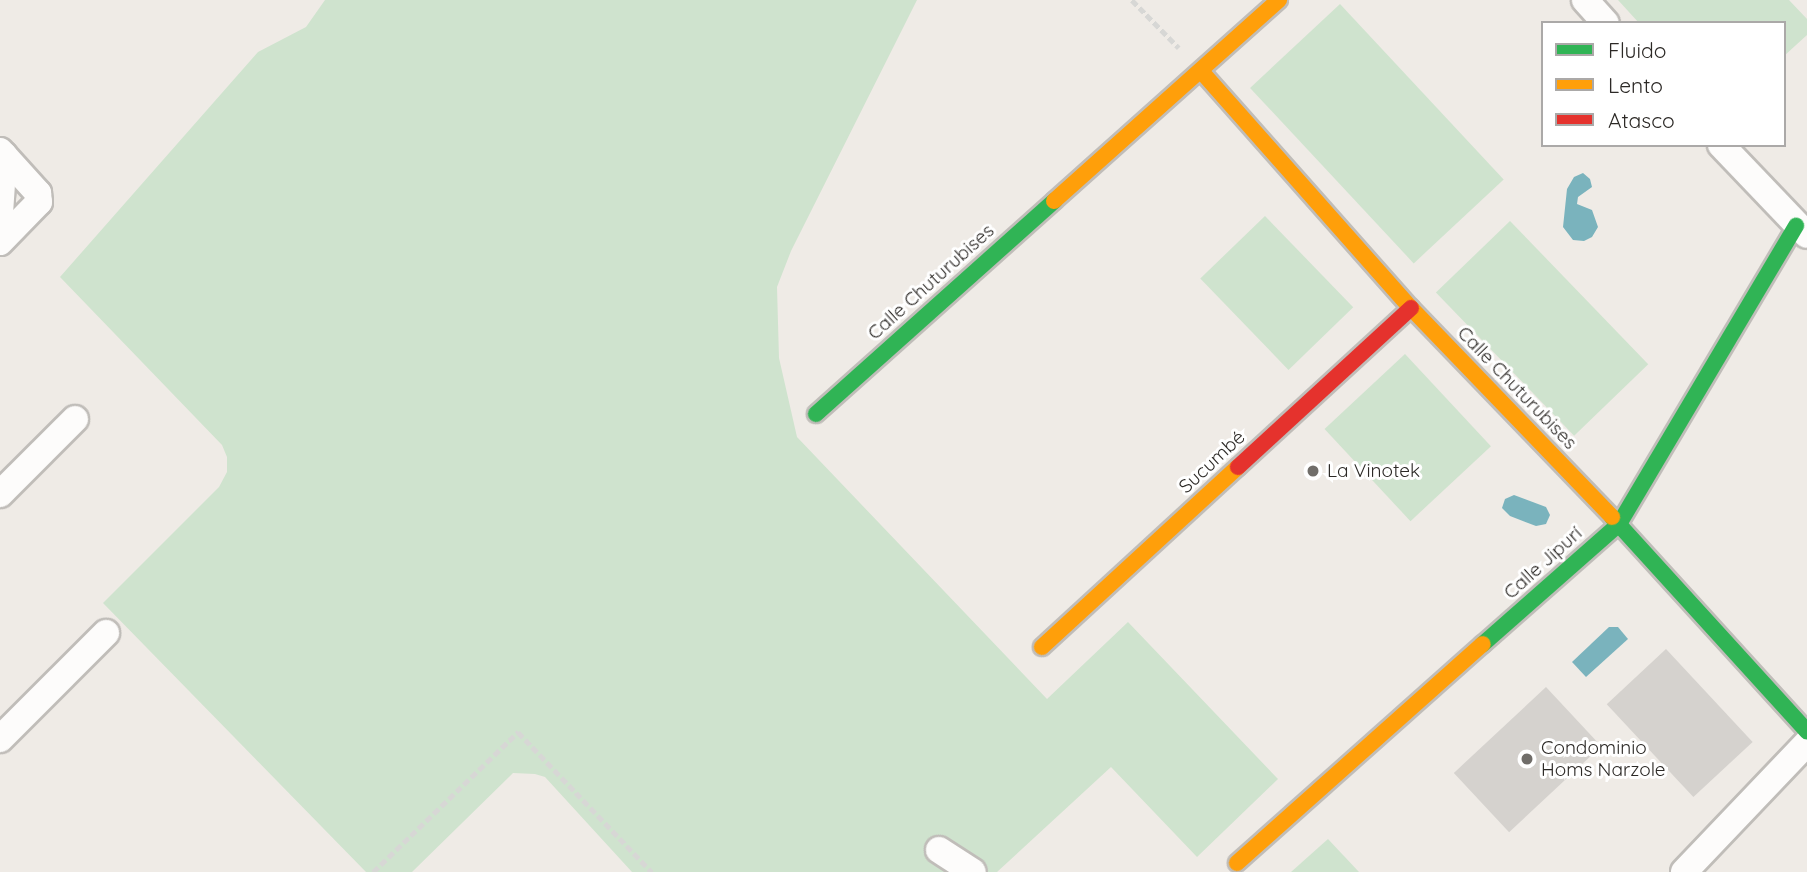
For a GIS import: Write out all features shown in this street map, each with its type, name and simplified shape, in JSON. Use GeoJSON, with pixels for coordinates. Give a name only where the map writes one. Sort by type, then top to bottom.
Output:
{"type":"FeatureCollection","features":[{"type":"Feature","properties":{"kind":"street","name":"Calle Chuturubises"},"geometry":{"type":"LineString","coordinates":[[816,414],[1172,92],[1201,71],[1279,0]]}},
{"type":"Feature","properties":{"kind":"street"},"geometry":{"type":"LineString","coordinates":[[1585,0],[1604,21]]}},
{"type":"Feature","properties":{"kind":"street","name":"Calle Chuturubises"},"geometry":{"type":"LineString","coordinates":[[1201,71],[1411,308],[1619,524],[1807,732]]}},
{"type":"Feature","properties":{"kind":"street"},"geometry":{"type":"LineString","coordinates":[[1723,147],[1802,230]]}},
{"type":"Feature","properties":{"kind":"street"},"geometry":{"type":"LineString","coordinates":[[0,213],[2,153]]}},
{"type":"Feature","properties":{"kind":"street"},"geometry":{"type":"LineString","coordinates":[[0,242],[39,202],[38,193],[2,153]]}},
{"type":"Feature","properties":{"kind":"street","name":"Calle Jipurí"},"geometry":{"type":"LineString","coordinates":[[1237,863],[1619,524],[1802,230]]}},
{"type":"Feature","properties":{"kind":"street","name":"Sucumbé"},"geometry":{"type":"LineString","coordinates":[[1042,647],[1411,308]]}},
{"type":"Feature","properties":{"kind":"street"},"geometry":{"type":"LineString","coordinates":[[0,494],[75,419]]}},
{"type":"Feature","properties":{"kind":"street"},"geometry":{"type":"LineString","coordinates":[[0,739],[106,633]]}},
{"type":"Feature","properties":{"kind":"street"},"geometry":{"type":"LineString","coordinates":[[1684,872],[1807,743]]}},
{"type":"Feature","properties":{"kind":"street"},"geometry":{"type":"LineString","coordinates":[[939,850],[973,872]]}},
{"type":"Feature","properties":{"kind":"path"},"geometry":{"type":"LineString","coordinates":[[1132,0],[1201,71]]}},
{"type":"Feature","properties":{"kind":"path"},"geometry":{"type":"LineString","coordinates":[[373,872],[519,732],[652,872]]}},
{"type":"Feature","properties":{"kind":"green space"},"geometry":{"type":"Polygon","coordinates":[[[325,0],[917,0],[791,251],[777,287],[779,358],[797,437],[1047,699],[1128,622],[1278,779],[1197,857],[1111,767],[997,872],[632,872],[545,777],[513,773],[412,872],[366,872],[103,603],[219,487],[227,472],[227,457],[222,445],[60,277],[258,52],[306,27],[325,0]]]}},
{"type":"Feature","properties":{"kind":"green space"},"geometry":{"type":"Polygon","coordinates":[[[1618,0],[1789,0],[1807,19],[1807,35],[1786,54],[1786,21],[1637,21],[1618,0]]]}},
{"type":"Feature","properties":{"kind":"green space"},"geometry":{"type":"Polygon","coordinates":[[[1340,4],[1504,180],[1414,263],[1250,88],[1340,4]]]}},
{"type":"Feature","properties":{"kind":"green space"},"geometry":{"type":"Polygon","coordinates":[[[1265,216],[1353,307],[1288,370],[1200,279],[1265,216]]]}},
{"type":"Feature","properties":{"kind":"green space"},"geometry":{"type":"Polygon","coordinates":[[[1510,221],[1648,364],[1574,436],[1436,293],[1510,221]]]}},
{"type":"Feature","properties":{"kind":"green space"},"geometry":{"type":"Polygon","coordinates":[[[1405,354],[1491,446],[1410,521],[1325,429],[1405,354]]]}},
{"type":"Feature","properties":{"kind":"green space"},"geometry":{"type":"Polygon","coordinates":[[[1328,839],[1359,872],[1291,872],[1328,839]]]}},
{"type":"Feature","properties":{"kind":"water"},"geometry":{"type":"Polygon","coordinates":[[[1583,173],[1590,179],[1592,187],[1578,197],[1577,204],[1592,210],[1598,227],[1592,237],[1584,241],[1573,240],[1563,227],[1567,189],[1574,177],[1583,173]]]}},
{"type":"Feature","properties":{"kind":"water"},"geometry":{"type":"Polygon","coordinates":[[[1514,495],[1546,507],[1550,515],[1546,524],[1536,526],[1510,516],[1502,508],[1505,499],[1514,495]]]}},
{"type":"Feature","properties":{"kind":"water"},"geometry":{"type":"Polygon","coordinates":[[[1609,627],[1618,627],[1628,639],[1586,677],[1572,662],[1609,627]]]}},
{"type":"Feature","properties":{"kind":"building","name":"Condominio Homs Narzole"},"geometry":{"type":"Polygon","coordinates":[[[1666,649],[1753,742],[1693,797],[1607,704],[1666,649]]]}},
{"type":"Feature","properties":{"kind":"building","name":"Condominio Homs Narzole"},"geometry":{"type":"Polygon","coordinates":[[[1546,687],[1601,746],[1509,832],[1454,773],[1546,687]]]}},
{"type":"Feature","properties":{"kind":"traffic: fast"},"geometry":{"type":"LineString","coordinates":[[816,414],[1054,201]]}},
{"type":"Feature","properties":{"kind":"traffic: fast"},"geometry":{"type":"LineString","coordinates":[[1483,644],[1619,524],[1796,226]]}},
{"type":"Feature","properties":{"kind":"traffic: fast"},"geometry":{"type":"LineString","coordinates":[[1612,517],[1807,731]]}},
{"type":"Feature","properties":{"kind":"traffic: slow"},"geometry":{"type":"LineString","coordinates":[[1054,201],[1279,0]]}},
{"type":"Feature","properties":{"kind":"traffic: slow"},"geometry":{"type":"LineString","coordinates":[[1201,71],[1411,308],[1612,517]]}},
{"type":"Feature","properties":{"kind":"traffic: slow"},"geometry":{"type":"LineString","coordinates":[[1042,647],[1238,467]]}},
{"type":"Feature","properties":{"kind":"traffic: slow"},"geometry":{"type":"LineString","coordinates":[[1237,863],[1483,644]]}},
{"type":"Feature","properties":{"kind":"traffic: jam"},"geometry":{"type":"LineString","coordinates":[[1238,467],[1411,308]]}},
{"type":"Feature","properties":{"kind":"place","name":"La Vinotek"},"geometry":{"type":"Point","coordinates":[1313,471]}},
{"type":"Feature","properties":{"kind":"place","name":"Condominio Homs Narzole"},"geometry":{"type":"Point","coordinates":[1527,759]}}]}
